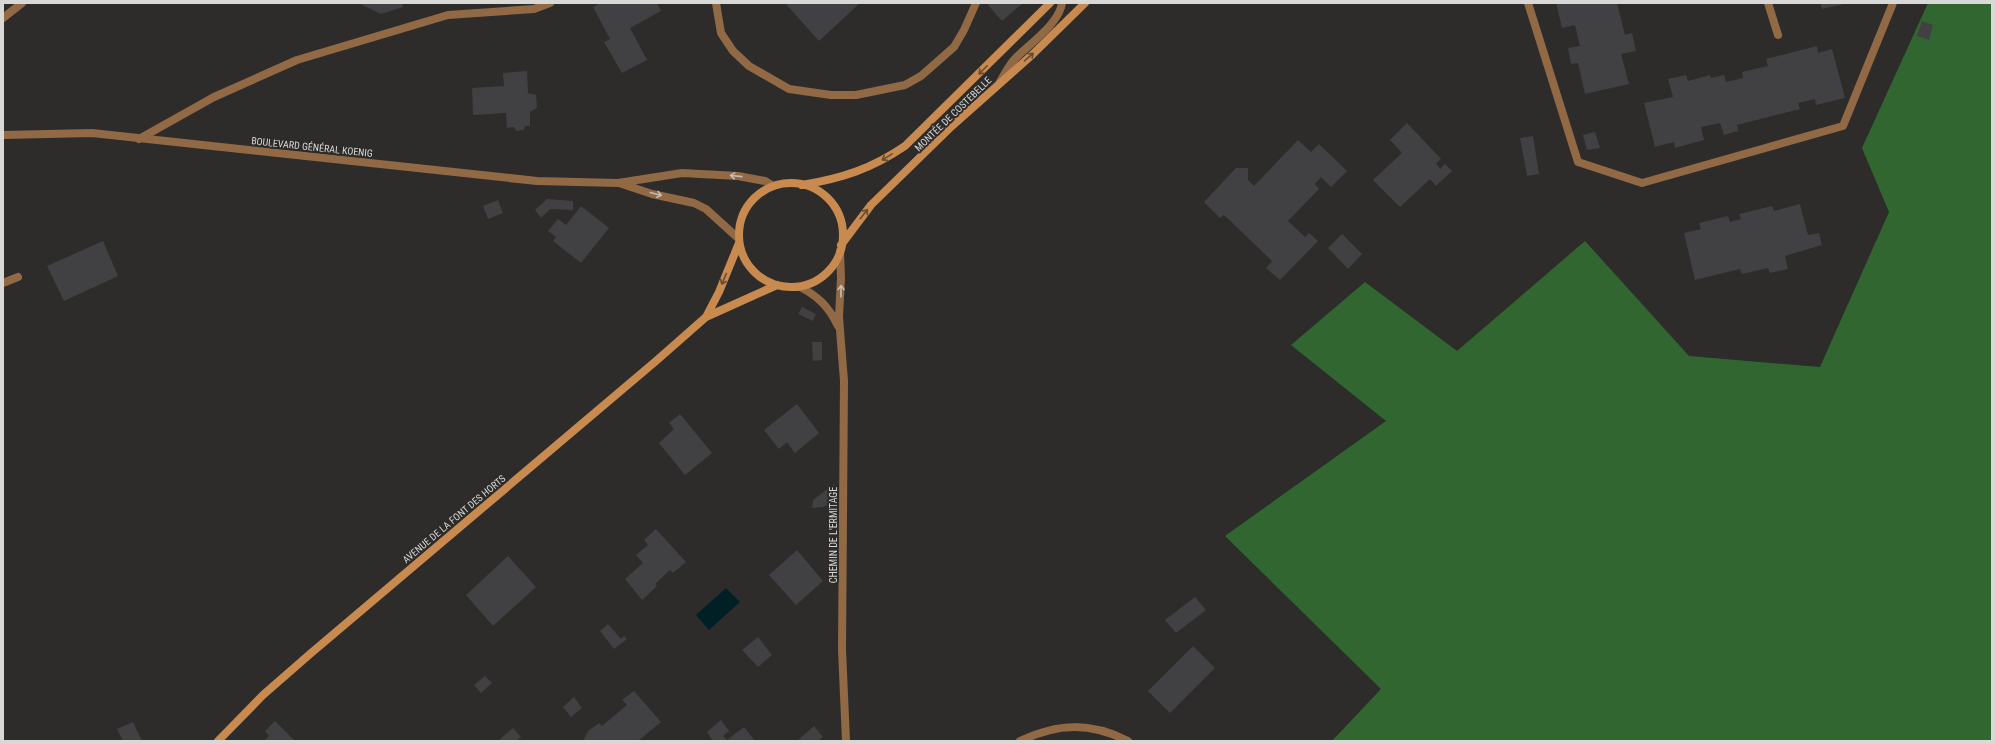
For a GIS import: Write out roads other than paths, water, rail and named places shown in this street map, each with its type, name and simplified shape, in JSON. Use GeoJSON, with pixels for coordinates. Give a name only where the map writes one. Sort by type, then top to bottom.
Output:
{"type":"FeatureCollection","features":[{"type":"Feature","properties":{"kind":"main road","name":"MONTÉE DE COSTEBELLE"},"geometry":{"type":"LineString","coordinates":[[802,185],[835,179],[866,168],[886,159],[905,146],[1050,3]]}},
{"type":"Feature","properties":{"kind":"main road","name":"MONTÉE DE COSTEBELLE"},"geometry":{"type":"LineString","coordinates":[[841,248],[871,205],[1000,82],[1033,54],[1085,3]]}},
{"type":"Feature","properties":{"kind":"main road"},"geometry":{"type":"LineString","coordinates":[[792,183],[802,185],[825,197],[834,207],[840,219],[842,232],[841,248],[835,262],[820,278],[800,286],[777,286],[766,281],[752,270],[743,255],[739,241],[739,228],[747,207],[759,195],[773,186],[792,183]]}},
{"type":"Feature","properties":{"kind":"main road","name":"AVENUE DE LA FONT DES HORTS"},"geometry":{"type":"LineString","coordinates":[[706,317],[719,292],[739,241]]}},
{"type":"Feature","properties":{"kind":"main road","name":"AVENUE DE LA FONT DES HORTS"},"geometry":{"type":"LineString","coordinates":[[218,741],[263,694],[706,317],[777,286]]}},
{"type":"Feature","properties":{"kind":"street"},"geometry":{"type":"LineString","coordinates":[[3,18],[22,3]]}},
{"type":"Feature","properties":{"kind":"street"},"geometry":{"type":"LineString","coordinates":[[139,138],[214,97],[297,60],[448,15],[534,9],[550,3]]}},
{"type":"Feature","properties":{"kind":"street"},"geometry":{"type":"LineString","coordinates":[[716,3],[721,33],[733,51],[749,66],[789,89],[831,96],[856,94],[906,85],[921,76],[954,47],[964,30],[976,3]]}},
{"type":"Feature","properties":{"kind":"street"},"geometry":{"type":"LineString","coordinates":[[1000,82],[1012,62],[1052,23],[1061,10],[1062,3]]}},
{"type":"Feature","properties":{"kind":"street"},"geometry":{"type":"LineString","coordinates":[[1528,3],[1578,162],[1642,183],[1843,126],[1893,3]]}},
{"type":"Feature","properties":{"kind":"street"},"geometry":{"type":"LineString","coordinates":[[1768,3],[1778,35]]}},
{"type":"Feature","properties":{"kind":"street","name":"BOULEVARD GÉNÉRAL KOENIG"},"geometry":{"type":"LineString","coordinates":[[3,135],[92,133],[537,181],[618,182],[682,172],[738,176],[765,181],[773,186]]}},
{"type":"Feature","properties":{"kind":"street","name":"BOULEVARD GÉNÉRAL KOENIG"},"geometry":{"type":"LineString","coordinates":[[618,182],[652,194],[694,203],[706,210],[739,241]]}},
{"type":"Feature","properties":{"kind":"street","name":"CHEMIN DE L'ERMITAGE"},"geometry":{"type":"LineString","coordinates":[[841,248],[840,330],[844,381],[842,650],[846,741]]}},
{"type":"Feature","properties":{"kind":"street"},"geometry":{"type":"LineString","coordinates":[[3,283],[18,277]]}},
{"type":"Feature","properties":{"kind":"street","name":"CHEMIN DE L'ERMITAGE"},"geometry":{"type":"LineString","coordinates":[[800,286],[821,299],[833,316],[840,330]]}},
{"type":"Feature","properties":{"kind":"street"},"geometry":{"type":"LineString","coordinates":[[1020,741],[1038,732],[1075,726],[1112,733],[1128,741]]}},
{"type":"Feature","properties":{"kind":"water"},"geometry":{"type":"Polygon","coordinates":[[[726,588],[740,602],[709,630],[696,615],[726,588]]]}}]}
